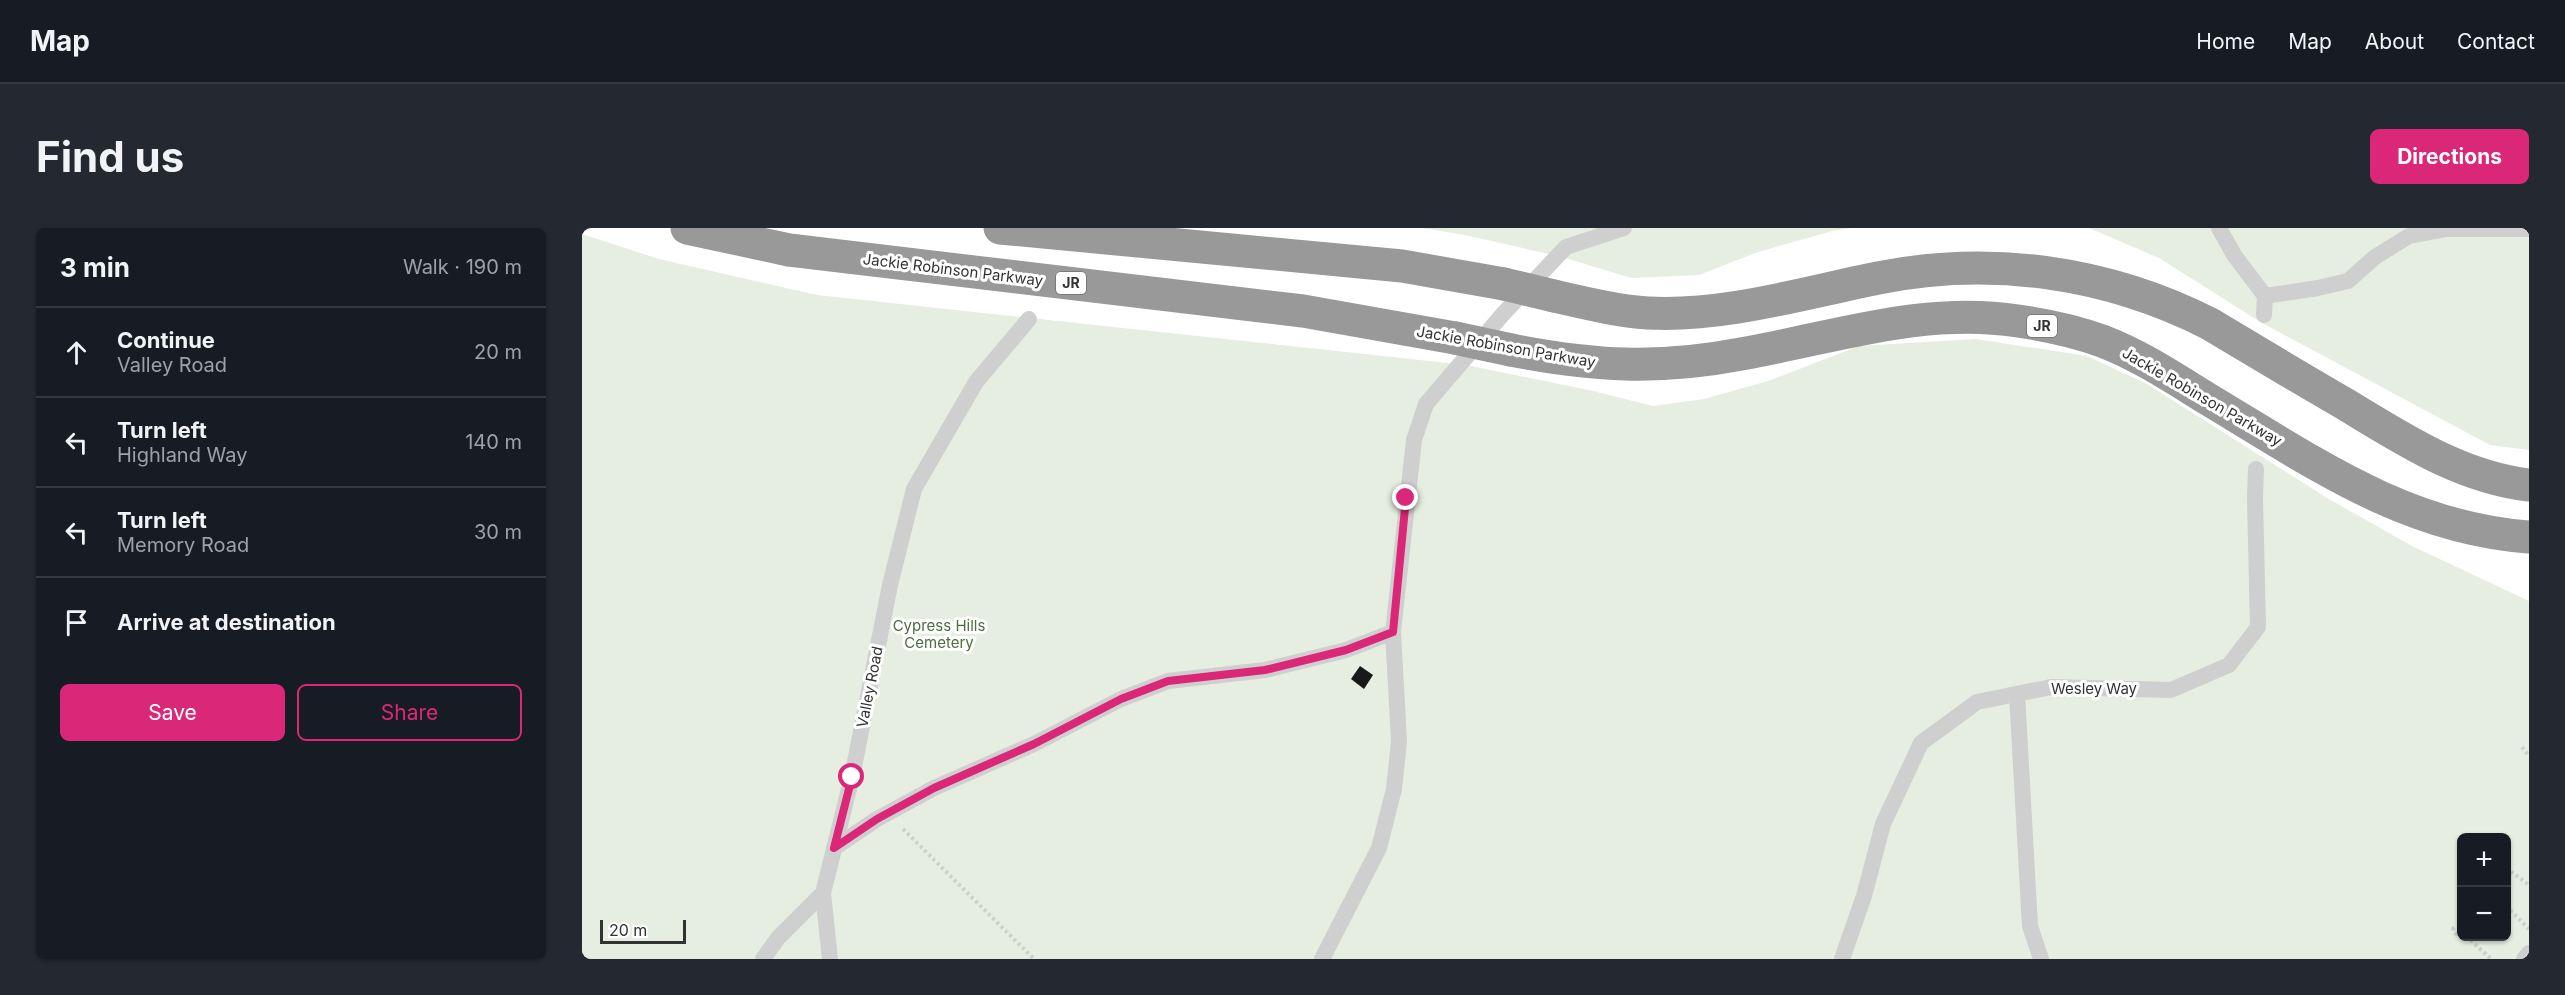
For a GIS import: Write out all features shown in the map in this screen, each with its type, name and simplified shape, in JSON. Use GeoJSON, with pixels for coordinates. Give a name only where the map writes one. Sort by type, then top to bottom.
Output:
{"type":"FeatureCollection","features":[{"type":"Feature","properties":{"kind":"highway","name":"Jackie Robinson Parkway"},"geometry":{"type":"LineString","coordinates":[[687,228],[789,250],[1303,311],[1585,363],[1661,364],[1741,354],[1860,328],[1918,320],[1986,318],[2018,321],[2070,331],[2129,353],[2338,476],[2401,507],[2465,529],[2497,535],[2529,537]]}},
{"type":"Feature","properties":{"kind":"highway"},"geometry":{"type":"LineString","coordinates":[[1000,228],[1402,266],[1503,299],[1554,296],[1620,309],[1675,313],[1755,304],[1881,277],[1955,269],[2023,270],[2089,280],[2120,287],[2180,309],[2210,324],[2404,440],[2458,467],[2501,480],[2529,485]]}},
{"type":"Feature","properties":{"kind":"lane"},"geometry":{"type":"LineString","coordinates":[[1322,959],[1379,848],[1394,789],[1399,741],[1393,632],[1414,440],[1426,404],[1503,299],[1566,247],[1624,228]]}},
{"type":"Feature","properties":{"kind":"lane"},"geometry":{"type":"LineString","coordinates":[[2219,228],[2234,255],[2265,296],[2264,315]]}},
{"type":"Feature","properties":{"kind":"lane"},"geometry":{"type":"LineString","coordinates":[[2265,296],[2348,281],[2375,257],[2409,236],[2446,229],[2529,229]]}},
{"type":"Feature","properties":{"kind":"lane","name":"Valley Road"},"geometry":{"type":"LineString","coordinates":[[823,893],[852,777],[890,585],[914,489],[976,382],[1029,319]]}},
{"type":"Feature","properties":{"kind":"lane","name":"Wesley Way"},"geometry":{"type":"LineString","coordinates":[[1842,959],[1864,896],[1883,824],[1921,743],[1977,702],[2051,687],[2171,690],[2229,665],[2258,627],[2256,469]]}},
{"type":"Feature","properties":{"kind":"lane"},"geometry":{"type":"LineString","coordinates":[[834,848],[888,813],[934,788],[1034,744],[1121,699],[1168,681],[1265,670],[1346,650],[1393,632]]}},
{"type":"Feature","properties":{"kind":"lane"},"geometry":{"type":"LineString","coordinates":[[2017,694],[2030,926],[2041,959]]}},
{"type":"Feature","properties":{"kind":"lane"},"geometry":{"type":"LineString","coordinates":[[763,959],[778,938],[823,893]]}},
{"type":"Feature","properties":{"kind":"lane"},"geometry":{"type":"LineString","coordinates":[[823,893],[830,959]]}},
{"type":"Feature","properties":{"kind":"lane"},"geometry":{"type":"LineString","coordinates":[[2524,959],[2529,953]]}},
{"type":"Feature","properties":{"kind":"path"},"geometry":{"type":"LineString","coordinates":[[2522,747],[2529,756]]}},
{"type":"Feature","properties":{"kind":"path"},"geometry":{"type":"LineString","coordinates":[[888,813],[1034,959]]}},
{"type":"Feature","properties":{"kind":"path"},"geometry":{"type":"LineString","coordinates":[[2511,872],[2529,885]]}},
{"type":"Feature","properties":{"kind":"path"},"geometry":{"type":"LineString","coordinates":[[2511,911],[2529,929]]}},
{"type":"Feature","properties":{"kind":"path"},"geometry":{"type":"LineString","coordinates":[[2471,941],[2491,959]]}},
{"type":"Feature","properties":{"kind":"green space"},"geometry":{"type":"Polygon","coordinates":[[[1422,228],[1851,228],[1832,231],[1758,252],[1699,275],[1631,278],[1562,257],[1465,235],[1422,228]]]}},
{"type":"Feature","properties":{"kind":"green space"},"geometry":{"type":"Polygon","coordinates":[[[2089,228],[2529,228],[2529,450],[2490,445],[2262,323],[2159,258],[2089,228]]]}},
{"type":"Feature","properties":{"kind":"green space","name":"Cypress Hills Cemetery"},"geometry":{"type":"Polygon","coordinates":[[[582,234],[659,259],[817,295],[1466,365],[1593,391],[1653,406],[1704,399],[1768,381],[1859,346],[1976,339],[2087,356],[2147,384],[2327,498],[2412,546],[2529,601],[2529,959],[582,959],[582,234]]]}},
{"type":"Feature","properties":{"kind":"building"},"geometry":{"type":"Polygon","coordinates":[[[1360,666],[1373,675],[1364,689],[1351,679],[1360,666]]]}},
{"type":"Feature","properties":{"kind":"route"},"geometry":{"type":"LineString","coordinates":[[852,777],[834,848],[877,819],[934,788],[1034,744],[1121,699],[1168,681],[1265,670],[1346,650],[1393,632],[1406,498]]}}]}
